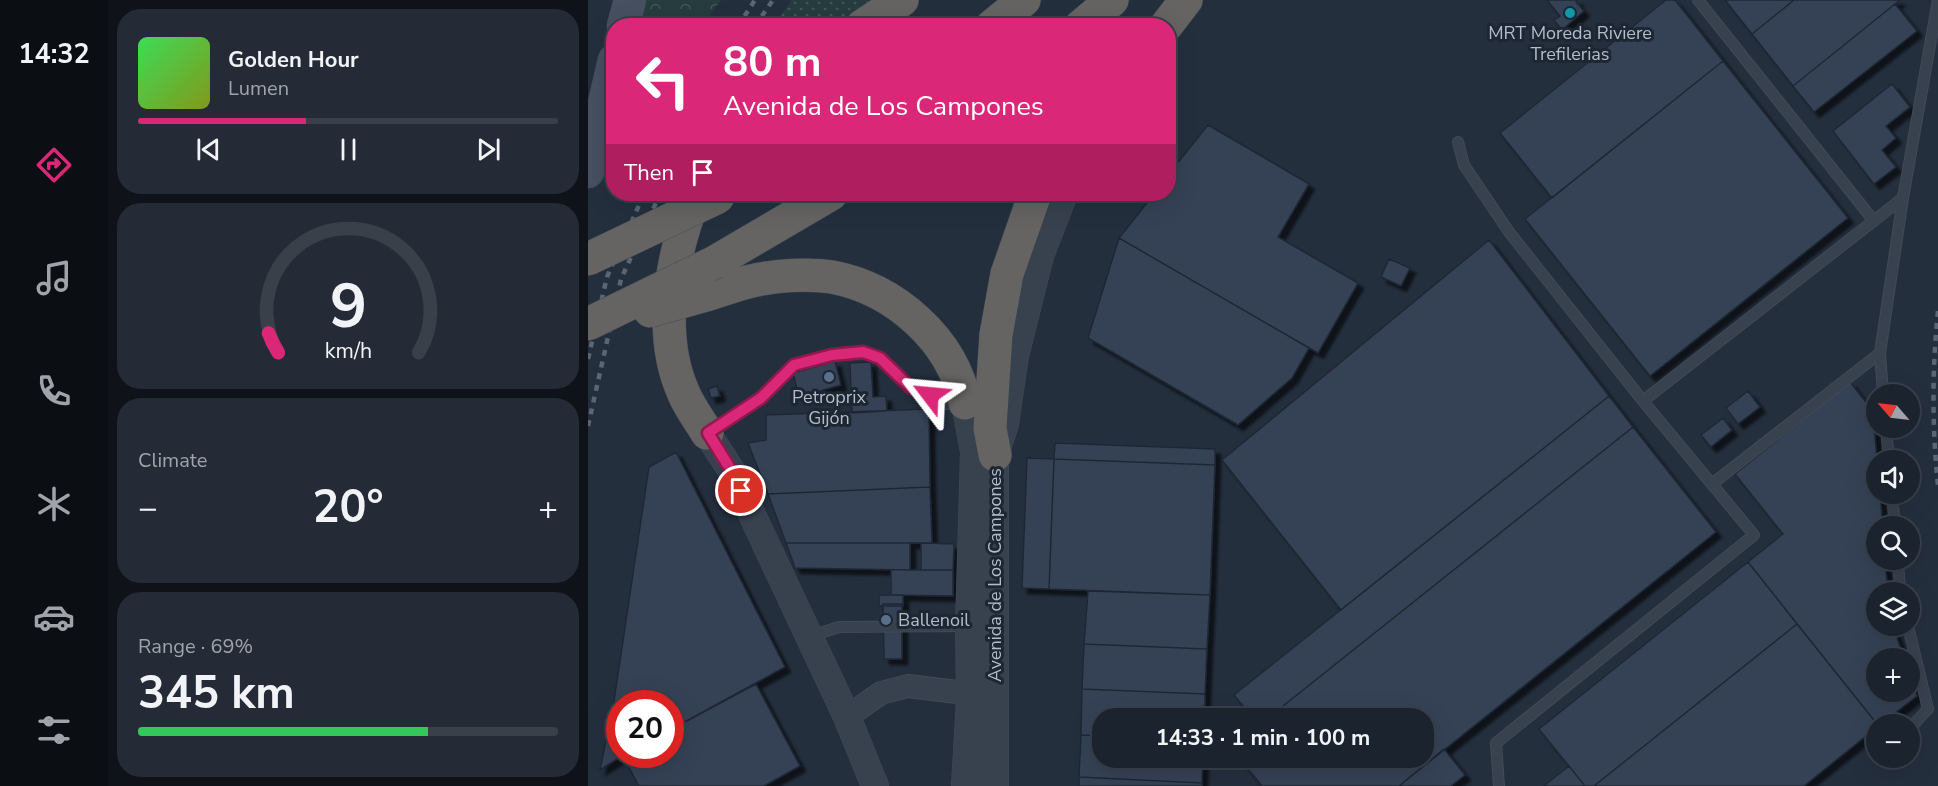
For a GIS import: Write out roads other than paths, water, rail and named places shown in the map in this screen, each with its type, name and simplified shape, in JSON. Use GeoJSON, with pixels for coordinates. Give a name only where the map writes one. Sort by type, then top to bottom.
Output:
{"type":"FeatureCollection","features":[{"type":"Feature","properties":{"kind":"highway"},"geometry":{"type":"LineString","coordinates":[[874,18],[902,0]]}},
{"type":"Feature","properties":{"kind":"highway"},"geometry":{"type":"LineString","coordinates":[[1002,18],[1024,0]]}},
{"type":"Feature","properties":{"kind":"highway"},"geometry":{"type":"LineString","coordinates":[[1091,18],[1112,0]]}},
{"type":"Feature","properties":{"kind":"highway"},"geometry":{"type":"LineString","coordinates":[[1172,18],[1186,0]]}},
{"type":"Feature","properties":{"kind":"highway"},"geometry":{"type":"LineString","coordinates":[[588,259],[701,201]]}},
{"type":"Feature","properties":{"kind":"highway"},"geometry":{"type":"LineString","coordinates":[[708,433],[684,394],[673,360],[669,330],[672,271],[680,240],[709,201]]}},
{"type":"Feature","properties":{"kind":"highway"},"geometry":{"type":"LineString","coordinates":[[588,324],[715,262],[819,201]]}},
{"type":"Feature","properties":{"kind":"highway"},"geometry":{"type":"LineString","coordinates":[[995,455],[990,428],[996,335],[1007,274],[1033,201]]}},
{"type":"Feature","properties":{"kind":"highway"},"geometry":{"type":"LineString","coordinates":[[588,329],[767,278],[832,277],[887,298],[912,315],[949,360],[962,386],[965,403]]}},
{"type":"Feature","properties":{"kind":"main road"},"geometry":{"type":"LineString","coordinates":[[619,18],[622,0]]}},
{"type":"Feature","properties":{"kind":"main road"},"geometry":{"type":"LineString","coordinates":[[625,18],[630,0]]}},
{"type":"Feature","properties":{"kind":"main road"},"geometry":{"type":"LineString","coordinates":[[588,172],[606,90]]}},
{"type":"Feature","properties":{"kind":"street","name":"Avenida de Los Campones"},"geometry":{"type":"LineString","coordinates":[[995,786],[995,455],[1005,424],[1015,356],[1040,256],[1061,201]]}},
{"type":"Feature","properties":{"kind":"street","name":"Avenida de Los Campones"},"geometry":{"type":"LineString","coordinates":[[965,403],[974,452],[969,626],[970,698],[965,786]]}},
{"type":"Feature","properties":{"kind":"street"},"geometry":{"type":"LineString","coordinates":[[708,433],[731,470],[807,637],[847,717],[875,786]]}},
{"type":"Feature","properties":{"kind":"street","name":"Avenida de Los Campones"},"geometry":{"type":"LineString","coordinates":[[847,717],[881,693],[908,686],[957,692],[970,698],[981,711],[981,786]]}},
{"type":"Feature","properties":{"kind":"lane"},"geometry":{"type":"LineString","coordinates":[[1698,0],[1874,221]]}},
{"type":"Feature","properties":{"kind":"lane"},"geometry":{"type":"LineString","coordinates":[[1882,384],[1880,353],[1903,198],[1938,0]]}},
{"type":"Feature","properties":{"kind":"lane"},"geometry":{"type":"LineString","coordinates":[[1458,142],[1464,165],[1509,232],[1643,402],[1754,535],[1496,743],[1499,786]]}},
{"type":"Feature","properties":{"kind":"lane"},"geometry":{"type":"LineString","coordinates":[[1643,402],[1903,198]]}},
{"type":"Feature","properties":{"kind":"lane"},"geometry":{"type":"LineString","coordinates":[[708,433],[761,398],[794,365],[832,355],[863,352],[880,358],[911,388],[946,404],[965,403]]}},
{"type":"Feature","properties":{"kind":"lane"},"geometry":{"type":"LineString","coordinates":[[1712,484],[1880,353]]}},
{"type":"Feature","properties":{"kind":"lane"},"geometry":{"type":"LineString","coordinates":[[807,637],[839,627],[969,626]]}},
{"type":"Feature","properties":{"kind":"lane"},"geometry":{"type":"LineString","coordinates":[[1910,636],[1928,709],[1920,717]]}},
{"type":"Feature","properties":{"kind":"railway"},"geometry":{"type":"LineString","coordinates":[[743,18],[755,0]]}},
{"type":"Feature","properties":{"kind":"railway"},"geometry":{"type":"LineString","coordinates":[[761,18],[773,0]]}},
{"type":"Feature","properties":{"kind":"railway"},"geometry":{"type":"LineString","coordinates":[[588,359],[607,277],[641,201]]}},
{"type":"Feature","properties":{"kind":"railway"},"geometry":{"type":"LineString","coordinates":[[588,426],[621,279],[657,201]]}},
{"type":"Feature","properties":{"kind":"railway"},"geometry":{"type":"LineString","coordinates":[[1938,311],[1934,398],[1938,486]]}},
{"type":"Feature","properties":{"kind":"place","name":"MRT Moreda Riviere Trefilerias"},"geometry":{"type":"Point","coordinates":[1570,13]}},
{"type":"Feature","properties":{"kind":"place","name":"Petroprix Gijón"},"geometry":{"type":"Point","coordinates":[829,377]}},
{"type":"Feature","properties":{"kind":"place","name":"Ballenoil"},"geometry":{"type":"Point","coordinates":[886,620]}}]}
